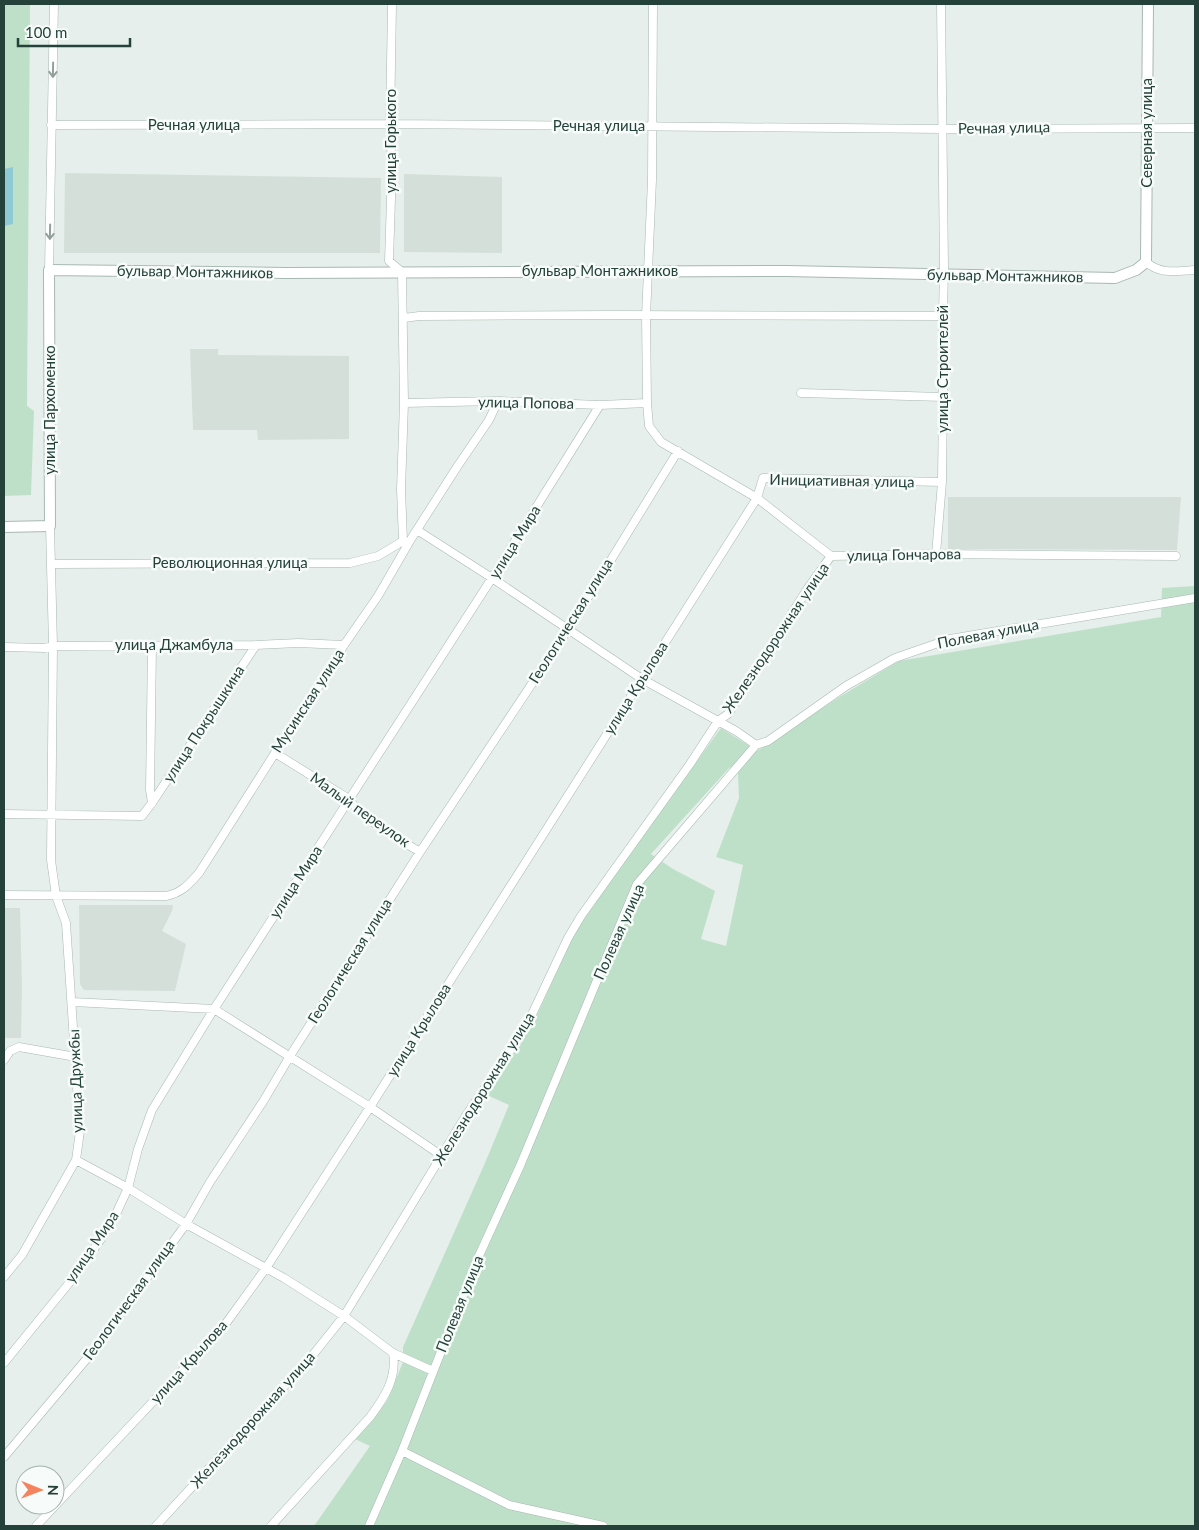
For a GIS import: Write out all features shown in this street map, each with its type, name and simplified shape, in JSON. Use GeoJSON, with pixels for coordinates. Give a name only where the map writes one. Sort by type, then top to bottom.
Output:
{"type":"FeatureCollection","features":[{"type":"Feature","properties":{"kind":"street","name":"улица Пархоменко"},"geometry":{"type":"LineString","coordinates":[[54,4],[49,270],[50,526],[53,646],[51,860],[56,896]]}},
{"type":"Feature","properties":{"kind":"street","name":"улица Горького"},"geometry":{"type":"LineString","coordinates":[[392,4],[390,124],[392,167],[389,261],[402,272]]}},
{"type":"Feature","properties":{"kind":"street","name":"улица Гончарова"},"geometry":{"type":"LineString","coordinates":[[653,4],[652,180],[646,316],[646,403],[649,426],[661,442],[756,498],[831,556],[936,554],[1176,556]]}},
{"type":"Feature","properties":{"kind":"street","name":"улица Строителей"},"geometry":{"type":"LineString","coordinates":[[936,554],[942,482],[943,396],[942,4]]}},
{"type":"Feature","properties":{"kind":"street","name":"Северная улица"},"geometry":{"type":"LineString","coordinates":[[1146,262],[1148,4]]}},
{"type":"Feature","properties":{"kind":"street","name":"Речная улица"},"geometry":{"type":"LineString","coordinates":[[51,125],[390,124],[943,129],[1195,128]]}},
{"type":"Feature","properties":{"kind":"street","name":"бульвар Монтажников"},"geometry":{"type":"LineString","coordinates":[[49,270],[286,273],[787,271],[1115,278],[1136,270],[1146,262]]}},
{"type":"Feature","properties":{"kind":"street"},"geometry":{"type":"LineString","coordinates":[[1146,262],[1153,268],[1164,272],[1195,270]]}},
{"type":"Feature","properties":{"kind":"street"},"geometry":{"type":"LineString","coordinates":[[402,272],[404,403],[401,489],[405,544]]}},
{"type":"Feature","properties":{"kind":"street"},"geometry":{"type":"LineString","coordinates":[[404,318],[524,315],[943,316]]}},
{"type":"Feature","properties":{"kind":"street"},"geometry":{"type":"LineString","coordinates":[[801,393],[943,396]]}},
{"type":"Feature","properties":{"kind":"street","name":"улица Попова"},"geometry":{"type":"LineString","coordinates":[[404,403],[498,401],[600,404],[646,403]]}},
{"type":"Feature","properties":{"kind":"street","name":"Мусинская улица"},"geometry":{"type":"LineString","coordinates":[[4,895],[166,896],[184,890],[199,873],[344,645],[378,596],[405,544],[417,530],[489,420],[498,401]]}},
{"type":"Feature","properties":{"kind":"street","name":"улица Мира"},"geometry":{"type":"LineString","coordinates":[[4,1363],[70,1282],[101,1239],[116,1214],[128,1188],[138,1149],[152,1110],[214,1009],[492,578],[600,404]]}},
{"type":"Feature","properties":{"kind":"street","name":"Геологическая улица"},"geometry":{"type":"LineString","coordinates":[[4,1457],[95,1349],[186,1224],[210,1182],[264,1100],[290,1056],[420,852],[568,628],[678,451]]}},
{"type":"Feature","properties":{"kind":"street","name":"Инициативная улица"},"geometry":{"type":"LineString","coordinates":[[756,498],[763,478],[942,482]]}},
{"type":"Feature","properties":{"kind":"street","name":"улица Крылова"},"geometry":{"type":"LineString","coordinates":[[36,1526],[224,1326],[266,1268],[756,498]]}},
{"type":"Feature","properties":{"kind":"street"},"geometry":{"type":"LineString","coordinates":[[4,527],[50,526]]}},
{"type":"Feature","properties":{"kind":"street"},"geometry":{"type":"LineString","coordinates":[[417,530],[568,628],[642,679],[736,730],[756,745]]}},
{"type":"Feature","properties":{"kind":"street","name":"Революционная улица"},"geometry":{"type":"LineString","coordinates":[[52,564],[350,563],[378,556],[405,544]]}},
{"type":"Feature","properties":{"kind":"street","name":"Железнодорожная улица"},"geometry":{"type":"LineString","coordinates":[[156,1526],[312,1356],[344,1316],[487,1083],[501,1066],[526,1027],[568,938],[581,916],[690,764],[718,721],[728,714],[808,588],[831,556]]}},
{"type":"Feature","properties":{"kind":"street","name":"Полевая улица"},"geometry":{"type":"LineString","coordinates":[[369,1526],[402,1451],[477,1260],[520,1166],[637,884],[756,745],[768,741],[846,686],[895,658],[950,639],[1195,598]]}},
{"type":"Feature","properties":{"kind":"street","name":"улица Джамбула"},"geometry":{"type":"LineString","coordinates":[[4,647],[45,648],[53,646],[298,643],[344,645]]}},
{"type":"Feature","properties":{"kind":"street","name":"улица Покрышкина"},"geometry":{"type":"LineString","coordinates":[[152,645],[150,790],[152,804]]}},
{"type":"Feature","properties":{"kind":"street","name":"улица Покрышкина"},"geometry":{"type":"LineString","coordinates":[[51,816],[142,816],[152,804],[256,645]]}},
{"type":"Feature","properties":{"kind":"street","name":"Малый переулок"},"geometry":{"type":"LineString","coordinates":[[275,753],[349,799],[354,808],[420,852]]}},
{"type":"Feature","properties":{"kind":"street"},"geometry":{"type":"LineString","coordinates":[[4,814],[51,816]]}},
{"type":"Feature","properties":{"kind":"street","name":"улица Дружбы"},"geometry":{"type":"LineString","coordinates":[[4,1277],[22,1255],[76,1160],[80,1131],[66,922],[56,896]]}},
{"type":"Feature","properties":{"kind":"street"},"geometry":{"type":"LineString","coordinates":[[72,1002],[214,1009],[370,1107],[442,1156]]}},
{"type":"Feature","properties":{"kind":"street"},"geometry":{"type":"LineString","coordinates":[[4,1060],[10,1051],[19,1047],[76,1057]]}},
{"type":"Feature","properties":{"kind":"street"},"geometry":{"type":"LineString","coordinates":[[76,1160],[284,1278],[344,1316],[387,1346],[393,1353],[433,1371]]}},
{"type":"Feature","properties":{"kind":"street"},"geometry":{"type":"LineString","coordinates":[[271,1526],[381,1403],[394,1374],[393,1353]]}},
{"type":"Feature","properties":{"kind":"street"},"geometry":{"type":"LineString","coordinates":[[402,1451],[509,1505],[603,1526]]}},
{"type":"Feature","properties":{"kind":"shaded area"},"geometry":{"type":"Polygon","coordinates":[[[65,173],[381,178],[380,253],[64,253],[65,173]]]}},
{"type":"Feature","properties":{"kind":"shaded area"},"geometry":{"type":"Polygon","coordinates":[[[404,174],[502,177],[502,253],[404,252],[404,174]]]}},
{"type":"Feature","properties":{"kind":"shaded area"},"geometry":{"type":"Polygon","coordinates":[[[190,349],[218,349],[218,355],[349,356],[349,439],[258,440],[257,430],[193,430],[190,349]]]}},
{"type":"Feature","properties":{"kind":"shaded area"},"geometry":{"type":"Polygon","coordinates":[[[948,497],[1181,497],[1177,550],[948,549],[948,497]]]}},
{"type":"Feature","properties":{"kind":"shaded area"},"geometry":{"type":"Polygon","coordinates":[[[79,905],[173,905],[162,931],[186,944],[175,991],[84,990],[80,984],[79,905]]]}},
{"type":"Feature","properties":{"kind":"shaded area"},"geometry":{"type":"Polygon","coordinates":[[[4,908],[20,908],[21,1038],[4,1038],[4,908]]]}},
{"type":"Feature","properties":{"kind":"green space"},"geometry":{"type":"Polygon","coordinates":[[[4,4],[30,4],[27,406],[34,411],[31,495],[4,496],[4,4]]]}},
{"type":"Feature","properties":{"kind":"green space"},"geometry":{"type":"Polygon","coordinates":[[[1195,586],[1195,1526],[314,1526],[370,1446],[355,1439],[387,1401],[403,1362],[403,1347],[509,1105],[487,1095],[533,1024],[574,934],[721,728],[757,751],[899,661],[1161,617],[1162,588],[1195,586]],[[730,767],[651,854],[673,869],[715,891],[701,939],[726,946],[743,865],[716,857],[739,798],[738,773],[730,767]]]}},
{"type":"Feature","properties":{"kind":"water"},"geometry":{"type":"Polygon","coordinates":[[[13,167],[13,224],[4,226],[4,169],[13,167]]]}}]}
